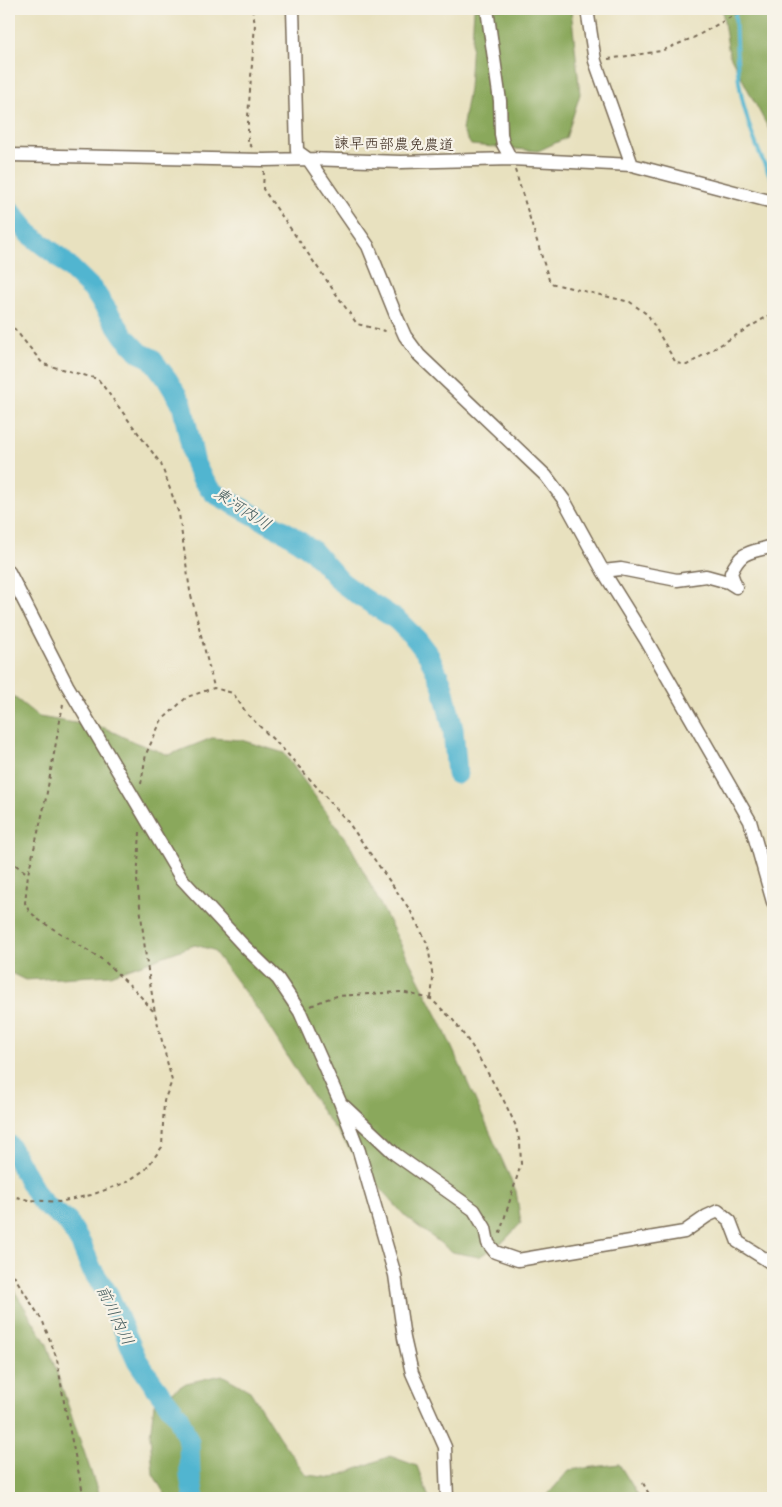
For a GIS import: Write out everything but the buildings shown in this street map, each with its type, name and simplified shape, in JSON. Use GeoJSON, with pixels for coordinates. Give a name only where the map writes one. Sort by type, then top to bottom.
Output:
{"type":"FeatureCollection","features":[{"type":"Feature","properties":{"kind":"street"},"geometry":{"type":"LineString","coordinates":[[293,9],[296,151],[308,159],[368,246],[405,336],[418,355],[546,476],[564,500],[603,571],[646,640],[750,821],[773,902]]}},
{"type":"Feature","properties":{"kind":"street"},"geometry":{"type":"LineString","coordinates":[[488,9],[500,101],[501,134],[503,144],[511,159]]}},
{"type":"Feature","properties":{"kind":"street"},"geometry":{"type":"LineString","coordinates":[[586,9],[596,61],[632,165]]}},
{"type":"Feature","properties":{"kind":"street","name":"諫早西部農免農道"},"geometry":{"type":"LineString","coordinates":[[9,155],[401,162],[511,159],[632,165],[773,202]]}},
{"type":"Feature","properties":{"kind":"street"},"geometry":{"type":"LineString","coordinates":[[603,571],[621,569],[678,580],[706,576],[728,582],[736,587],[731,573],[737,561],[750,551],[773,546]]}},
{"type":"Feature","properties":{"kind":"street"},"geometry":{"type":"LineString","coordinates":[[9,572],[67,685],[181,878],[244,946],[278,979],[300,1012],[340,1102],[359,1151],[395,1275],[404,1338],[412,1373],[445,1448],[447,1498]]}},
{"type":"Feature","properties":{"kind":"street"},"geometry":{"type":"LineString","coordinates":[[340,1102],[395,1154],[474,1210],[485,1228],[488,1243],[495,1252],[518,1260],[684,1232],[707,1216],[718,1211],[730,1220],[738,1242],[773,1264]]}},
{"type":"Feature","properties":{"kind":"path"},"geometry":{"type":"LineString","coordinates":[[252,9],[255,24],[248,117],[248,143],[264,160],[263,189],[357,324],[405,336]]}},
{"type":"Feature","properties":{"kind":"path"},"geometry":{"type":"LineString","coordinates":[[596,61],[661,51],[696,37],[745,9]]}},
{"type":"Feature","properties":{"kind":"path"},"geometry":{"type":"LineString","coordinates":[[511,159],[550,283],[630,302],[648,315],[676,363],[687,365],[773,313]]}},
{"type":"Feature","properties":{"kind":"path"},"geometry":{"type":"LineString","coordinates":[[9,322],[43,364],[98,379],[161,464],[179,514],[190,591],[214,688]]}},
{"type":"Feature","properties":{"kind":"path"},"geometry":{"type":"LineString","coordinates":[[67,685],[45,803],[28,874],[25,903],[29,911],[39,920],[103,960],[136,991],[155,1013]]}},
{"type":"Feature","properties":{"kind":"path"},"geometry":{"type":"LineString","coordinates":[[141,785],[146,754],[161,721],[187,697],[214,688],[233,693],[247,714],[283,750],[348,822],[410,910],[428,944],[433,979],[431,999]]}},
{"type":"Feature","properties":{"kind":"path"},"geometry":{"type":"LineString","coordinates":[[9,1195],[28,1200],[59,1202],[92,1195],[125,1184],[146,1169],[162,1148],[164,1101],[172,1081],[155,1013],[146,958],[137,880],[140,830]]}},
{"type":"Feature","properties":{"kind":"path"},"geometry":{"type":"LineString","coordinates":[[9,860],[28,874]]}},
{"type":"Feature","properties":{"kind":"path"},"geometry":{"type":"LineString","coordinates":[[300,1012],[336,996],[402,992],[431,999],[453,1020],[472,1046],[504,1100],[516,1124],[520,1143],[521,1164],[495,1252]]}},
{"type":"Feature","properties":{"kind":"path"},"geometry":{"type":"LineString","coordinates":[[9,1268],[43,1322],[57,1359],[84,1498]]}},
{"type":"Feature","properties":{"kind":"path"},"geometry":{"type":"LineString","coordinates":[[643,1483],[651,1498]]}},
{"type":"Feature","properties":{"kind":"green space"},"geometry":{"type":"Polygon","coordinates":[[[474,9],[571,9],[580,94],[566,138],[538,151],[471,145],[462,130],[469,88],[474,9]]]}},
{"type":"Feature","properties":{"kind":"green space"},"geometry":{"type":"Polygon","coordinates":[[[722,9],[773,9],[773,137],[729,54],[722,9]]]}},
{"type":"Feature","properties":{"kind":"green space"},"geometry":{"type":"Polygon","coordinates":[[[9,693],[39,717],[105,728],[134,742],[169,755],[212,738],[241,740],[284,753],[350,845],[441,1023],[516,1191],[521,1223],[505,1240],[479,1257],[452,1252],[406,1217],[379,1187],[323,1113],[261,1014],[213,950],[195,945],[111,975],[25,980],[9,972],[9,693]]]}},
{"type":"Feature","properties":{"kind":"green space"},"geometry":{"type":"Polygon","coordinates":[[[9,1282],[47,1344],[100,1498],[9,1498],[9,1282]]]}},
{"type":"Feature","properties":{"kind":"green space"},"geometry":{"type":"Polygon","coordinates":[[[222,1375],[250,1391],[306,1475],[333,1478],[390,1456],[417,1466],[429,1498],[167,1498],[153,1474],[150,1435],[154,1404],[186,1383],[222,1375]]]}},
{"type":"Feature","properties":{"kind":"green space"},"geometry":{"type":"Polygon","coordinates":[[[619,1464],[640,1498],[545,1498],[569,1470],[619,1464]]]}},
{"type":"Feature","properties":{"kind":"waterway"},"geometry":{"type":"LineString","coordinates":[[735,9],[737,64],[741,95],[752,133],[773,181]]}},
{"type":"Feature","properties":{"kind":"waterway","name":"東河内川"},"geometry":{"type":"LineString","coordinates":[[9,209],[29,234],[60,258],[94,291],[124,336],[140,353],[151,358],[167,379],[182,404],[195,464],[203,480],[214,493],[287,533],[313,551],[341,582],[397,620],[416,639],[429,656],[442,684],[453,729],[457,774]]}},
{"type":"Feature","properties":{"kind":"waterway","name":"前川内川"},"geometry":{"type":"LineString","coordinates":[[9,1145],[38,1197],[45,1205],[68,1222],[81,1244],[92,1270],[108,1294],[137,1360],[178,1416],[189,1442],[190,1476],[194,1498]]}}]}
